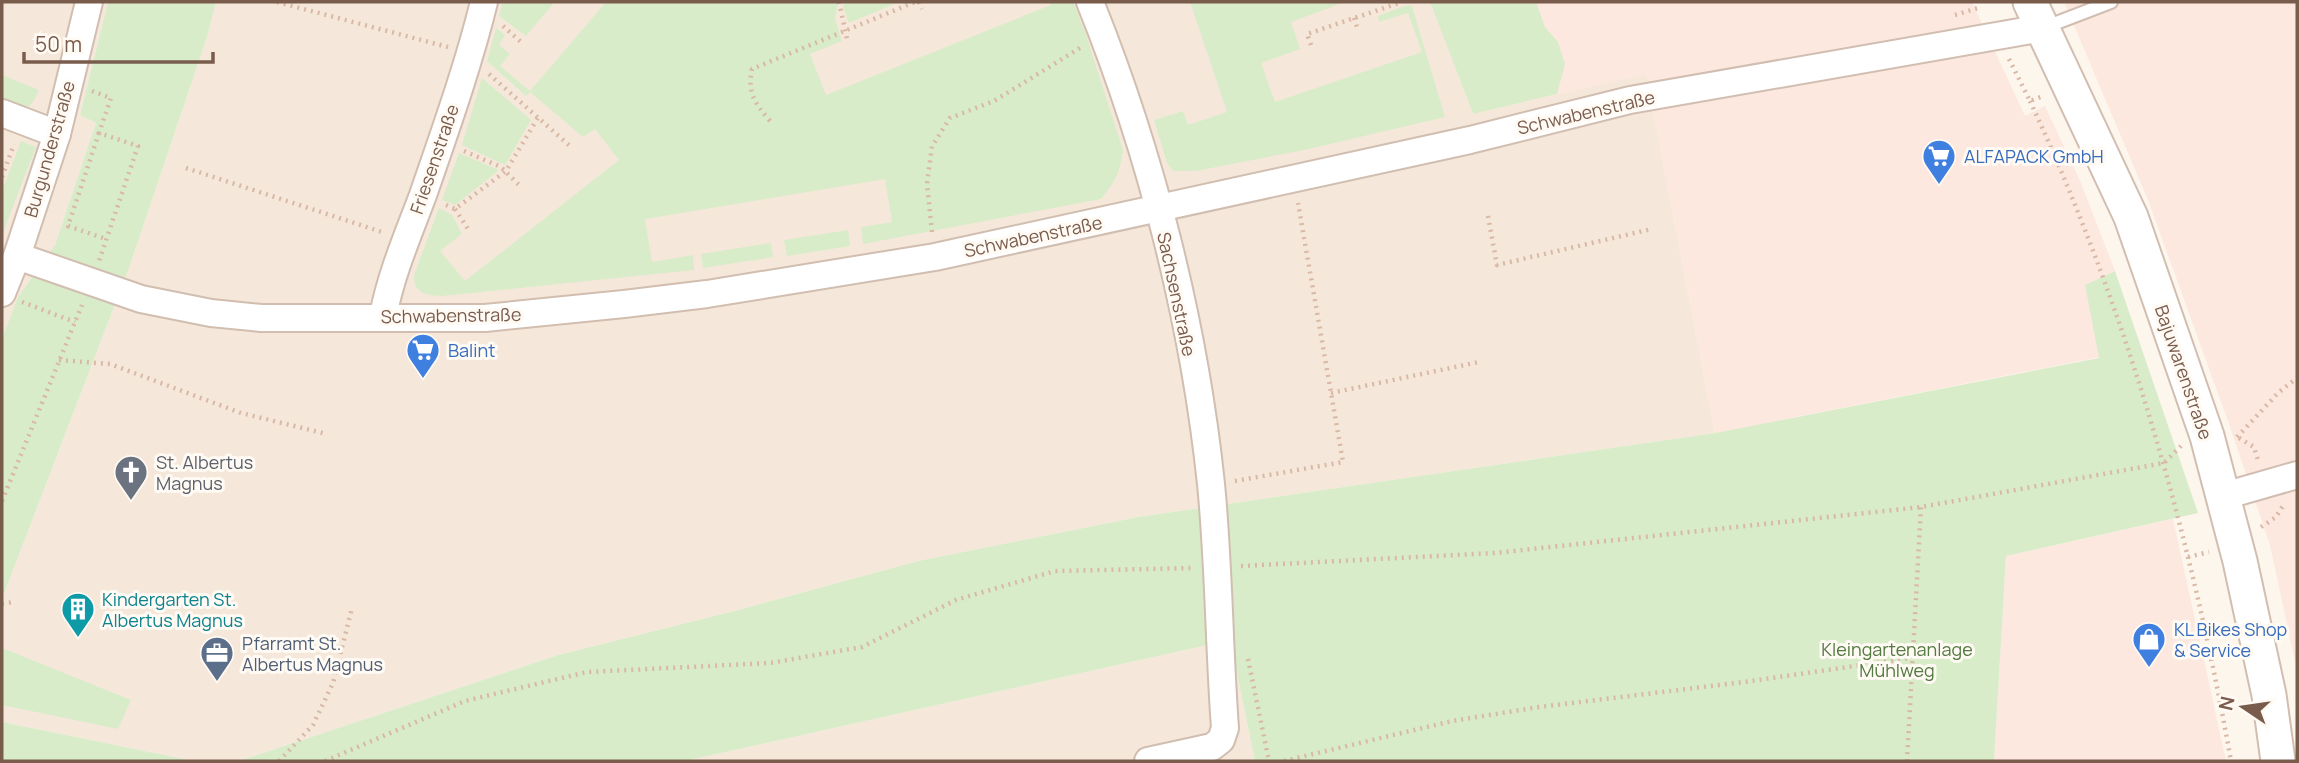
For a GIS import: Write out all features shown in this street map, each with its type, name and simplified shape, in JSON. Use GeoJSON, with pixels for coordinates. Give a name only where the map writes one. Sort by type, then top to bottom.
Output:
{"type":"FeatureCollection","features":[{"type":"Feature","properties":{"kind":"street","name":"Burgunderstraße"},"geometry":{"type":"LineString","coordinates":[[8,296],[17,256],[57,134],[89,2]]}},
{"type":"Feature","properties":{"kind":"street","name":"Friesenstraße"},"geometry":{"type":"LineString","coordinates":[[383,316],[405,240],[471,53],[484,2]]}},
{"type":"Feature","properties":{"kind":"street","name":"Sachsenstraße"},"geometry":{"type":"LineString","coordinates":[[1090,2],[1132,120],[1158,209],[1198,392],[1211,485],[1224,728],[1221,740],[1212,747],[1148,761]]}},
{"type":"Feature","properties":{"kind":"street","name":"Schwabenstraße"},"geometry":{"type":"LineString","coordinates":[[17,256],[141,299],[211,313],[261,318],[485,318],[624,304],[707,294],[935,257],[1470,140],[1630,100],[2036,15]]}},
{"type":"Feature","properties":{"kind":"street","name":"Bajuwarenstraße"},"geometry":{"type":"LineString","coordinates":[[2036,15],[2131,217],[2187,444],[2224,496],[2269,695],[2278,761]]}},
{"type":"Feature","properties":{"kind":"street"},"geometry":{"type":"LineString","coordinates":[[2,113],[57,134]]}},
{"type":"Feature","properties":{"kind":"street"},"geometry":{"type":"LineString","coordinates":[[2224,496],[2297,475]]}},
{"type":"Feature","properties":{"kind":"lane"},"geometry":{"type":"LineString","coordinates":[[2036,15],[2104,6],[2110,2]]}},
{"type":"Feature","properties":{"kind":"path"},"geometry":{"type":"LineString","coordinates":[[276,2],[471,53],[480,67],[539,116],[571,147]]}},
{"type":"Feature","properties":{"kind":"path"},"geometry":{"type":"LineString","coordinates":[[839,2],[847,39]]}},
{"type":"Feature","properties":{"kind":"path"},"geometry":{"type":"LineString","coordinates":[[770,121],[759,107],[749,85],[752,69],[917,2],[922,9]]}},
{"type":"Feature","properties":{"kind":"path"},"geometry":{"type":"LineString","coordinates":[[1311,46],[1307,34],[1402,2]]}},
{"type":"Feature","properties":{"kind":"path"},"geometry":{"type":"LineString","coordinates":[[1354,18],[1358,30]]}},
{"type":"Feature","properties":{"kind":"path"},"geometry":{"type":"LineString","coordinates":[[935,257],[927,184],[932,146],[950,118],[994,101],[1103,34]]}},
{"type":"Feature","properties":{"kind":"path"},"geometry":{"type":"LineString","coordinates":[[2006,53],[2030,101],[2098,263],[2164,463],[2221,701],[2231,761]]}},
{"type":"Feature","properties":{"kind":"path"},"geometry":{"type":"LineString","coordinates":[[68,83],[111,98],[68,226],[106,239]]}},
{"type":"Feature","properties":{"kind":"path"},"geometry":{"type":"LineString","coordinates":[[2030,101],[2047,94]]}},
{"type":"Feature","properties":{"kind":"path"},"geometry":{"type":"LineString","coordinates":[[455,209],[506,171],[539,116]]}},
{"type":"Feature","properties":{"kind":"path"},"geometry":{"type":"LineString","coordinates":[[2,177],[17,136],[27,122]]}},
{"type":"Feature","properties":{"kind":"path"},"geometry":{"type":"LineString","coordinates":[[2,501],[91,283],[138,146],[100,133]]}},
{"type":"Feature","properties":{"kind":"path"},"geometry":{"type":"LineString","coordinates":[[441,141],[506,171],[521,187]]}},
{"type":"Feature","properties":{"kind":"path"},"geometry":{"type":"LineString","coordinates":[[186,167],[405,240]]}},
{"type":"Feature","properties":{"kind":"path"},"geometry":{"type":"LineString","coordinates":[[1211,485],[1343,462],[1294,178]]}},
{"type":"Feature","properties":{"kind":"path"},"geometry":{"type":"LineString","coordinates":[[422,197],[455,209],[468,229]]}},
{"type":"Feature","properties":{"kind":"path"},"geometry":{"type":"LineString","coordinates":[[1488,216],[1497,265],[1652,229]]}},
{"type":"Feature","properties":{"kind":"path"},"geometry":{"type":"LineString","coordinates":[[8,296],[75,321]]}},
{"type":"Feature","properties":{"kind":"path"},"geometry":{"type":"LineString","coordinates":[[59,360],[110,364],[241,413],[327,434]]}},
{"type":"Feature","properties":{"kind":"path"},"geometry":{"type":"LineString","coordinates":[[1331,394],[1479,362]]}},
{"type":"Feature","properties":{"kind":"path"},"geometry":{"type":"LineString","coordinates":[[325,761],[465,701],[587,672],[770,663],[862,647],[956,600],[1055,571],[1217,568],[1495,553],[1921,507],[2164,463],[2187,444],[2239,438],[2279,392],[2297,377]]}},
{"type":"Feature","properties":{"kind":"path"},"geometry":{"type":"LineString","coordinates":[[1907,761],[1921,507]]}},
{"type":"Feature","properties":{"kind":"path"},"geometry":{"type":"LineString","coordinates":[[2188,557],[2210,552],[2208,542]]}},
{"type":"Feature","properties":{"kind":"path"},"geometry":{"type":"LineString","coordinates":[[2,604],[13,602]]}},
{"type":"Feature","properties":{"kind":"path"},"geometry":{"type":"LineString","coordinates":[[279,761],[313,725],[328,694],[352,608]]}},
{"type":"Feature","properties":{"kind":"path"},"geometry":{"type":"LineString","coordinates":[[1284,761],[1477,717],[1911,658]]}},
{"type":"Feature","properties":{"kind":"shaded area"},"geometry":{"type":"Polygon","coordinates":[[[2,2],[108,2],[80,115],[96,123],[55,245],[18,297],[2,338],[2,2]]]}},
{"type":"Feature","properties":{"kind":"shaded area"},"geometry":{"type":"Polygon","coordinates":[[[216,2],[1430,2],[1473,114],[1646,73],[1715,433],[1138,517],[918,561],[558,655],[239,761],[194,761],[2,722],[2,599],[130,265],[207,37],[216,2]]]}},
{"type":"Feature","properties":{"kind":"shaded area"},"geometry":{"type":"Polygon","coordinates":[[[1430,2],[1972,2],[2025,116],[2045,106],[2081,183],[2115,271],[2085,285],[2100,357],[1715,433],[1646,74],[1473,114],[1430,2]]]}},
{"type":"Feature","properties":{"kind":"shaded area"},"geometry":{"type":"Polygon","coordinates":[[[2064,2],[2297,2],[2297,671],[2270,545],[2229,424],[2148,200],[2064,2]]]}},
{"type":"Feature","properties":{"kind":"shaded area"},"geometry":{"type":"Polygon","coordinates":[[[2173,519],[2226,761],[1994,761],[2006,556],[2173,519]]]}},
{"type":"Feature","properties":{"kind":"shaded area"},"geometry":{"type":"Polygon","coordinates":[[[1230,640],[1255,761],[685,761],[1230,640]]]}},
{"type":"Feature","properties":{"kind":"green space"},"geometry":{"type":"Polygon","coordinates":[[[108,2],[216,2],[207,37],[130,265],[2,599],[2,338],[18,297],[55,245],[96,123],[80,115],[108,2]]]}},
{"type":"Feature","properties":{"kind":"green space"},"geometry":{"type":"Polygon","coordinates":[[[503,2],[553,4],[526,36],[499,16],[503,2]]]}},
{"type":"Feature","properties":{"kind":"green space"},"geometry":{"type":"Polygon","coordinates":[[[606,2],[838,2],[835,19],[842,41],[810,54],[826,95],[1051,5],[1050,2],[1073,2],[1123,150],[1118,171],[1101,199],[863,244],[861,227],[892,222],[885,179],[645,219],[652,262],[693,255],[694,270],[442,296],[418,290],[414,275],[439,208],[452,215],[462,234],[440,251],[465,281],[619,160],[595,129],[583,137],[530,92],[526,96],[487,61],[496,28],[505,35],[499,45],[510,54],[500,66],[530,91],[606,2]]]}},
{"type":"Feature","properties":{"kind":"green space"},"geometry":{"type":"Polygon","coordinates":[[[844,2],[899,2],[849,23],[843,7],[844,2]]]}},
{"type":"Feature","properties":{"kind":"green space"},"geometry":{"type":"Polygon","coordinates":[[[1190,2],[1345,2],[1291,22],[1300,49],[1261,63],[1275,102],[1422,52],[1408,13],[1379,22],[1378,16],[1404,6],[1412,6],[1445,117],[1309,149],[1196,171],[1173,171],[1167,163],[1154,120],[1183,111],[1188,125],[1227,112],[1190,2]]]}},
{"type":"Feature","properties":{"kind":"green space"},"geometry":{"type":"Polygon","coordinates":[[[1430,2],[1536,2],[1545,27],[1558,42],[1565,64],[1557,94],[1473,114],[1430,2]]]}},
{"type":"Feature","properties":{"kind":"green space"},"geometry":{"type":"Polygon","coordinates":[[[2,75],[39,90],[32,103],[20,108],[2,101],[2,75]]]}},
{"type":"Feature","properties":{"kind":"green space"},"geometry":{"type":"Polygon","coordinates":[[[482,78],[531,120],[505,165],[462,145],[482,78]]]}},
{"type":"Feature","properties":{"kind":"green space"},"geometry":{"type":"Polygon","coordinates":[[[21,141],[36,147],[2,235],[2,191],[21,141]]]}},
{"type":"Feature","properties":{"kind":"green space"},"geometry":{"type":"Polygon","coordinates":[[[459,153],[499,170],[455,205],[442,200],[459,153]]]}},
{"type":"Feature","properties":{"kind":"green space"},"geometry":{"type":"Polygon","coordinates":[[[848,230],[850,246],[787,256],[784,240],[848,230]]]}},
{"type":"Feature","properties":{"kind":"green space"},"geometry":{"type":"Polygon","coordinates":[[[771,243],[773,257],[703,268],[701,254],[771,243]]]}},
{"type":"Feature","properties":{"kind":"green space","name":"Kleingartenanlage Mühlweg"},"geometry":{"type":"Polygon","coordinates":[[[2115,271],[2198,513],[2006,556],[1994,761],[1255,761],[1230,640],[685,761],[239,761],[558,655],[918,561],[1138,517],[1715,433],[2099,358],[2085,285],[2115,271]]]}},
{"type":"Feature","properties":{"kind":"green space"},"geometry":{"type":"Polygon","coordinates":[[[2,648],[131,700],[118,729],[2,705],[2,648]]]}},
{"type":"Feature","properties":{"kind":"green space"},"geometry":{"type":"Polygon","coordinates":[[[2,722],[194,761],[2,761],[2,722]]]}},
{"type":"Feature","properties":{"kind":"place","name":"ALFAPACK GmbH"},"geometry":{"type":"Point","coordinates":[1939,186]}},
{"type":"Feature","properties":{"kind":"place","name":"Balint"},"geometry":{"type":"Point","coordinates":[423,380]}},
{"type":"Feature","properties":{"kind":"place","name":"St. Albertus Magnus"},"geometry":{"type":"Point","coordinates":[131,502]}},
{"type":"Feature","properties":{"kind":"place","name":"Kindergarten St. Albertus Magnus"},"geometry":{"type":"Point","coordinates":[78,639]}},
{"type":"Feature","properties":{"kind":"place","name":"KL Bikes Shop & Service"},"geometry":{"type":"Point","coordinates":[2149,669]}},
{"type":"Feature","properties":{"kind":"place","name":"Pfarramt St. Albertus Magnus"},"geometry":{"type":"Point","coordinates":[217,683]}}]}
